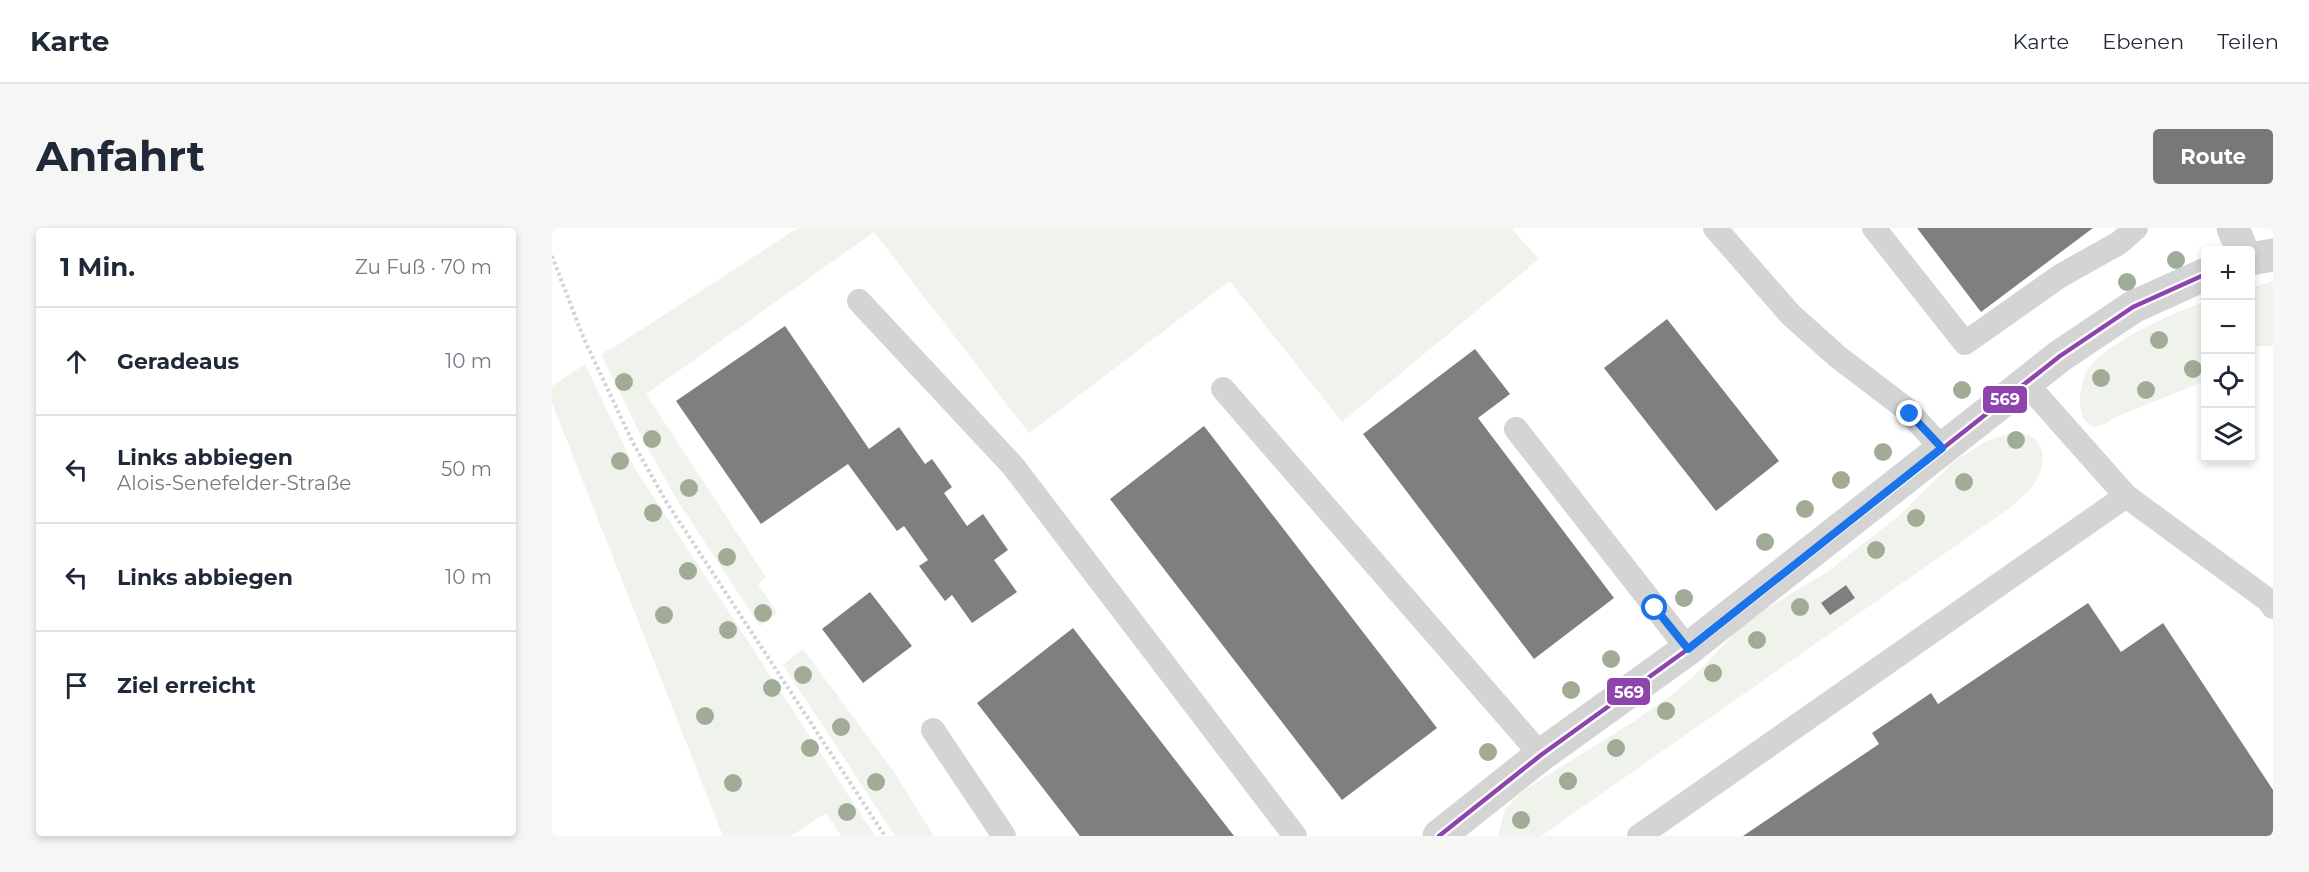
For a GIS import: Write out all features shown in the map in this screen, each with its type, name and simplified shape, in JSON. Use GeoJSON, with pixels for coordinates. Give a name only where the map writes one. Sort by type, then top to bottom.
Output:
{"type":"FeatureCollection","features":[{"type":"Feature","properties":{"kind":"street"},"geometry":{"type":"LineString","coordinates":[[2233,228],[2240,246]]}},
{"type":"Feature","properties":{"kind":"street"},"geometry":{"type":"LineString","coordinates":[[2255,258],[2273,255]]}},
{"type":"Feature","properties":{"kind":"street"},"geometry":{"type":"LineString","coordinates":[[1439,836],[1541,755],[1688,649],[2060,356],[2133,307],[2201,276]]}},
{"type":"Feature","properties":{"kind":"lane"},"geometry":{"type":"LineString","coordinates":[[1715,228],[1791,315],[1838,357],[1905,408],[1942,448]]}},
{"type":"Feature","properties":{"kind":"lane"},"geometry":{"type":"LineString","coordinates":[[1874,228],[1965,343],[2060,276],[2119,243],[2136,228]]}},
{"type":"Feature","properties":{"kind":"lane"},"geometry":{"type":"LineString","coordinates":[[860,301],[1012,466],[1295,836]]}},
{"type":"Feature","properties":{"kind":"lane"},"geometry":{"type":"LineString","coordinates":[[2026,383],[2126,496],[2268,600],[2273,607]]}},
{"type":"Feature","properties":{"kind":"lane"},"geometry":{"type":"LineString","coordinates":[[1223,389],[1541,755]]}},
{"type":"Feature","properties":{"kind":"lane"},"geometry":{"type":"LineString","coordinates":[[1516,429],[1688,649]]}},
{"type":"Feature","properties":{"kind":"lane"},"geometry":{"type":"LineString","coordinates":[[1640,836],[2126,496]]}},
{"type":"Feature","properties":{"kind":"lane"},"geometry":{"type":"LineString","coordinates":[[933,730],[1004,836]]}},
{"type":"Feature","properties":{"kind":"path"},"geometry":{"type":"LineString","coordinates":[[552,256],[584,339],[633,442],[662,493],[885,836]]}},
{"type":"Feature","properties":{"kind":"shaded area"},"geometry":{"type":"Polygon","coordinates":[[[798,228],[1511,228],[1539,259],[1342,422],[1230,281],[1029,433],[874,232],[646,394],[766,577],[758,584],[777,613],[760,626],[679,503],[641,436],[601,354],[798,228]]]}},
{"type":"Feature","properties":{"kind":"shaded area"},"geometry":{"type":"Polygon","coordinates":[[[2273,281],[2273,346],[2255,346],[2255,287],[2273,281]]]}},
{"type":"Feature","properties":{"kind":"shaded area"},"geometry":{"type":"Polygon","coordinates":[[[2201,304],[2201,383],[2116,417],[2105,424],[2093,427],[2086,422],[2080,409],[2080,400],[2083,380],[2088,369],[2097,359],[2125,339],[2176,313],[2201,304]]]}},
{"type":"Feature","properties":{"kind":"shaded area"},"geometry":{"type":"Polygon","coordinates":[[[585,364],[634,467],[875,836],[841,836],[826,813],[791,836],[723,836],[552,403],[552,386],[585,364]]]}},
{"type":"Feature","properties":{"kind":"shaded area"},"geometry":{"type":"Polygon","coordinates":[[[2010,433],[2024,434],[2035,439],[2042,451],[2041,472],[2038,478],[2011,507],[1541,836],[1498,836],[1505,809],[1524,790],[1636,720],[1673,694],[1695,675],[1746,621],[1830,570],[1902,513],[1953,462],[1987,441],[2010,433]],[[1846,585],[1821,603],[1830,615],[1855,598],[1846,585]]]}},
{"type":"Feature","properties":{"kind":"shaded area"},"geometry":{"type":"Polygon","coordinates":[[[803,649],[892,769],[934,836],[895,836],[783,665],[803,649]]]}},
{"type":"Feature","properties":{"kind":"building"},"geometry":{"type":"Polygon","coordinates":[[[1917,228],[2093,228],[1981,312],[1917,228]]]}},
{"type":"Feature","properties":{"kind":"building"},"geometry":{"type":"Polygon","coordinates":[[[1667,319],[1779,461],[1716,511],[1604,368],[1667,319]]]}},
{"type":"Feature","properties":{"kind":"building"},"geometry":{"type":"Polygon","coordinates":[[[785,326],[869,449],[899,427],[925,464],[932,459],[952,487],[944,493],[967,526],[983,514],[1008,550],[994,560],[1017,592],[972,623],[952,595],[945,601],[919,566],[928,560],[904,526],[897,531],[848,464],[761,524],[676,401],[785,326]]]}},
{"type":"Feature","properties":{"kind":"building"},"geometry":{"type":"Polygon","coordinates":[[[1475,349],[1510,394],[1478,418],[1614,598],[1534,659],[1363,434],[1475,349]]]}},
{"type":"Feature","properties":{"kind":"building"},"geometry":{"type":"Polygon","coordinates":[[[1204,426],[1437,728],[1342,800],[1110,499],[1204,426]]]}},
{"type":"Feature","properties":{"kind":"building"},"geometry":{"type":"Polygon","coordinates":[[[1846,585],[1855,598],[1830,615],[1821,603],[1846,585]]]}},
{"type":"Feature","properties":{"kind":"building"},"geometry":{"type":"Polygon","coordinates":[[[870,592],[912,646],[863,683],[822,629],[870,592]]]}},
{"type":"Feature","properties":{"kind":"building"},"geometry":{"type":"Polygon","coordinates":[[[2088,603],[2121,652],[2163,623],[2273,790],[2273,836],[1743,836],[1879,744],[1872,733],[1931,693],[1938,704],[2088,603]]]}},
{"type":"Feature","properties":{"kind":"building"},"geometry":{"type":"Polygon","coordinates":[[[1073,628],[1234,836],[1080,836],[977,703],[1073,628]]]}},
{"type":"Feature","properties":{"kind":"transit line","name":"569"},"geometry":{"type":"LineString","coordinates":[[1439,836],[1541,755],[1688,649],[2060,356],[2133,307],[2201,276]]}},
{"type":"Feature","properties":{"kind":"route"},"geometry":{"type":"LineString","coordinates":[[1655,608],[1688,649],[1942,448],[1910,414]]}}]}
